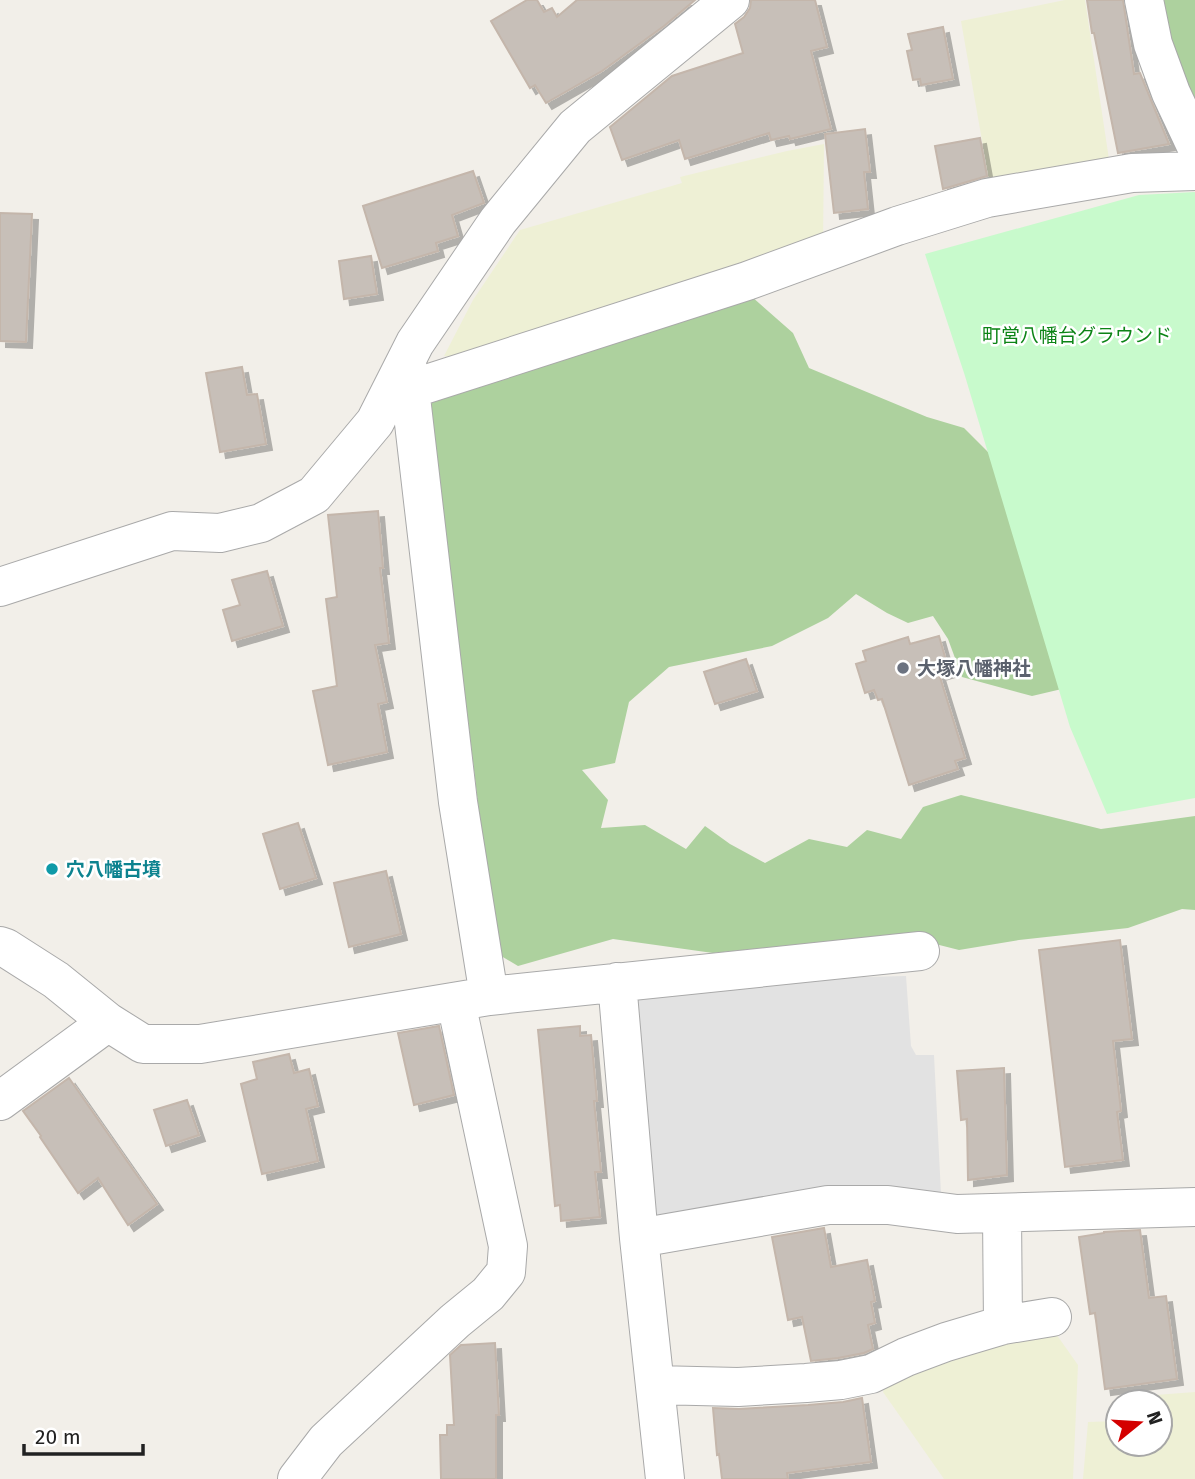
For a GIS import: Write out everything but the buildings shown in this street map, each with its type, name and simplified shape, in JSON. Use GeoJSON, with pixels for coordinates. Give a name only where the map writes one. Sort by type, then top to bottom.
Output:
{"type":"FeatureCollection","features":[{"type":"Feature","properties":{"kind":"street"},"geometry":{"type":"LineString","coordinates":[[0,587],[172,531],[220,533],[261,523],[314,495],[375,422],[409,373],[498,221],[575,127],[730,0]]}},
{"type":"Feature","properties":{"kind":"street"},"geometry":{"type":"LineString","coordinates":[[1144,0],[1153,44],[1171,93],[1195,144]]}},
{"type":"Feature","properties":{"kind":"street"},"geometry":{"type":"LineString","coordinates":[[409,373],[747,281],[897,226],[987,198],[1132,173],[1195,171]]}},
{"type":"Feature","properties":{"kind":"street"},"geometry":{"type":"LineString","coordinates":[[297,1479],[326,1441],[455,1321],[488,1294],[506,1272],[508,1245],[472,999],[458,802],[409,373]]}},
{"type":"Feature","properties":{"kind":"street"},"geometry":{"type":"LineString","coordinates":[[0,946],[56,980],[107,1022],[142,1045],[200,1044],[472,999],[920,951]]}},
{"type":"Feature","properties":{"kind":"street"},"geometry":{"type":"LineString","coordinates":[[617,982],[639,1238],[665,1479]]}},
{"type":"Feature","properties":{"kind":"street"},"geometry":{"type":"LineString","coordinates":[[0,1101],[107,1022]]}},
{"type":"Feature","properties":{"kind":"street"},"geometry":{"type":"LineString","coordinates":[[639,1238],[828,1205],[888,1205],[957,1214],[1195,1208]]}},
{"type":"Feature","properties":{"kind":"street"},"geometry":{"type":"LineString","coordinates":[[1002,1214],[1003,1325]]}},
{"type":"Feature","properties":{"kind":"street"},"geometry":{"type":"LineString","coordinates":[[655,1385],[738,1387],[841,1380],[871,1374],[946,1342],[1003,1325],[1052,1317]]}},
{"type":"Feature","properties":{"kind":"green space"},"geometry":{"type":"Polygon","coordinates":[[[1065,0],[1085,0],[1110,166],[990,186],[961,21],[1065,0]]]}},
{"type":"Feature","properties":{"kind":"green space"},"geometry":{"type":"Polygon","coordinates":[[[1159,0],[1195,0],[1195,120],[1159,0]]]}},
{"type":"Feature","properties":{"kind":"green space"},"geometry":{"type":"Polygon","coordinates":[[[824,144],[823,247],[482,359],[444,356],[473,300],[520,230],[682,183],[680,177],[824,144]]]}},
{"type":"Feature","properties":{"kind":"green space","name":"町営八幡台グラウンド"},"geometry":{"type":"Polygon","coordinates":[[[1195,192],[1195,798],[1107,814],[1070,727],[965,376],[925,254],[1139,195],[1195,192]]]}},
{"type":"Feature","properties":{"kind":"green space"},"geometry":{"type":"Polygon","coordinates":[[[751,296],[793,333],[809,368],[927,417],[964,428],[1004,468],[1066,688],[1032,696],[962,677],[948,639],[933,616],[908,623],[856,594],[828,618],[772,646],[669,667],[629,702],[615,763],[582,770],[608,800],[601,828],[645,825],[686,849],[705,826],[730,844],[765,863],[809,839],[847,847],[867,830],[901,839],[923,807],[961,795],[1101,829],[1195,816],[1195,910],[1182,909],[1128,928],[1019,940],[959,950],[900,935],[713,953],[613,939],[518,966],[496,953],[432,421],[431,373],[751,296]]]}},
{"type":"Feature","properties":{"kind":"green space"},"geometry":{"type":"Polygon","coordinates":[[[1054,1331],[1078,1365],[1073,1479],[944,1479],[883,1392],[887,1378],[956,1351],[1054,1331]]]}},
{"type":"Feature","properties":{"kind":"green space"},"geometry":{"type":"Polygon","coordinates":[[[1195,1392],[1195,1479],[1083,1479],[1088,1422],[1104,1421],[1104,1458],[1174,1458],[1174,1394],[1195,1392]]]}},
{"type":"Feature","properties":{"kind":"shaded area"},"geometry":{"type":"Polygon","coordinates":[[[906,976],[911,1046],[916,1055],[934,1055],[941,1194],[656,1219],[636,996],[864,977],[906,976]]]}},
{"type":"Feature","properties":{"kind":"place","name":"大塚八幡神社"},"geometry":{"type":"Point","coordinates":[903,668]}},
{"type":"Feature","properties":{"kind":"place","name":"穴八幡古墳"},"geometry":{"type":"Point","coordinates":[52,869]}}]}
